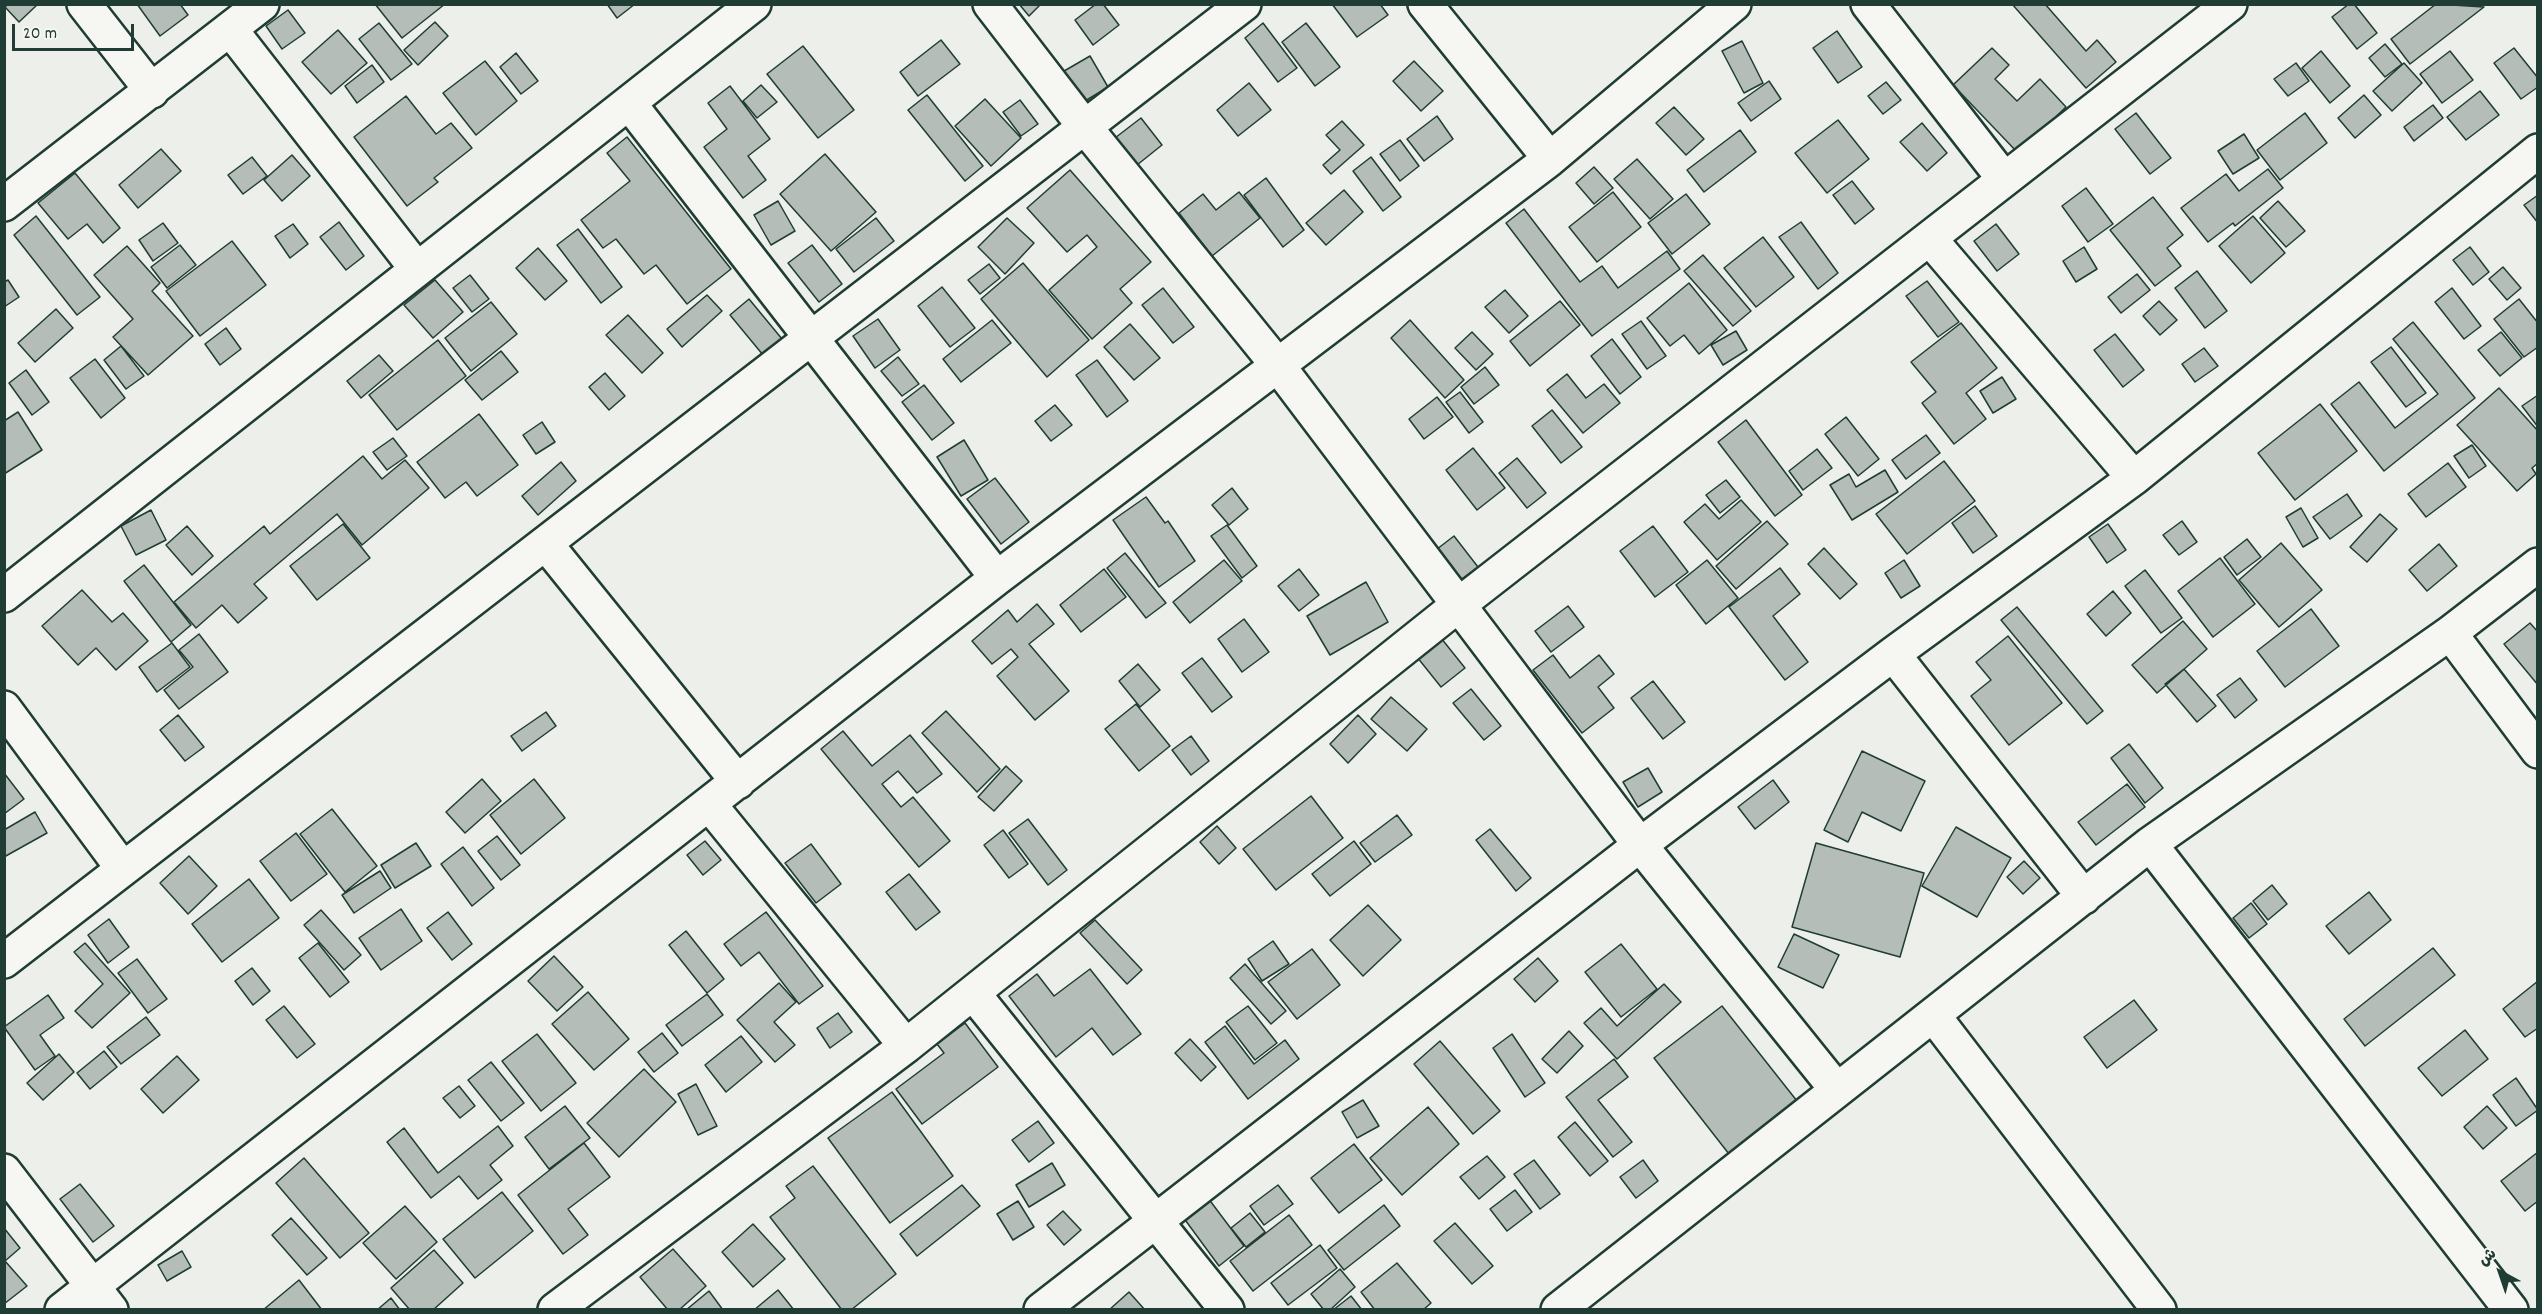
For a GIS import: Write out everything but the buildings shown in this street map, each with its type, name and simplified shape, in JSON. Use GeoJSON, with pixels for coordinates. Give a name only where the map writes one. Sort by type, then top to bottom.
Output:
{"type":"FeatureCollection","features":[{"type":"Feature","properties":{"kind":"street"},"geometry":{"type":"LineString","coordinates":[[84,4],[152,91]]}},
{"type":"Feature","properties":{"kind":"street"},"geometry":{"type":"LineString","coordinates":[[4,204],[262,4]]}},
{"type":"Feature","properties":{"kind":"street"},"geometry":{"type":"LineString","coordinates":[[4,595],[416,268],[754,4]]}},
{"type":"Feature","properties":{"kind":"street"},"geometry":{"type":"LineString","coordinates":[[990,4],[1084,126],[1279,367],[1457,606],[1640,845],[1837,1090]]}},
{"type":"Feature","properties":{"kind":"street"},"geometry":{"type":"LineString","coordinates":[[4,961],[1244,4]]}},
{"type":"Feature","properties":{"kind":"street"},"geometry":{"type":"LineString","coordinates":[[1425,4],[1550,159]]}},
{"type":"Feature","properties":{"kind":"street"},"geometry":{"type":"LineString","coordinates":[[62,1310],[102,1298],[709,804],[997,578],[1279,367],[1550,159],[1734,4]]}},
{"type":"Feature","properties":{"kind":"street"},"geometry":{"type":"LineString","coordinates":[[1868,4],[2004,179]]}},
{"type":"Feature","properties":{"kind":"street"},"geometry":{"type":"LineString","coordinates":[[555,1310],[906,1046],[1457,606],[2230,4]]}},
{"type":"Feature","properties":{"kind":"street"},"geometry":{"type":"LineString","coordinates":[[230,29],[416,268]]}},
{"type":"Feature","properties":{"kind":"street"},"geometry":{"type":"LineString","coordinates":[[629,102],[997,578]]}},
{"type":"Feature","properties":{"kind":"street"},"geometry":{"type":"LineString","coordinates":[[1041,1310],[1640,845],[1893,654],[2134,478],[2538,151]]}},
{"type":"Feature","properties":{"kind":"street"},"geometry":{"type":"LineString","coordinates":[[1930,239],[2134,478]]}},
{"type":"Feature","properties":{"kind":"street"},"geometry":{"type":"LineString","coordinates":[[546,544],[738,782]]}},
{"type":"Feature","properties":{"kind":"street"},"geometry":{"type":"LineString","coordinates":[[1558,1310],[2150,844],[2450,633],[2538,565]]}},
{"type":"Feature","properties":{"kind":"street"},"geometry":{"type":"LineString","coordinates":[[2450,633],[2538,751]]}},
{"type":"Feature","properties":{"kind":"street"},"geometry":{"type":"LineString","coordinates":[[1893,654],[2084,897]]}},
{"type":"Feature","properties":{"kind":"street"},"geometry":{"type":"LineString","coordinates":[[4,708],[123,869]]}},
{"type":"Feature","properties":{"kind":"street"},"geometry":{"type":"LineString","coordinates":[[709,804],[906,1046]]}},
{"type":"Feature","properties":{"kind":"street"},"geometry":{"type":"LineString","coordinates":[[2150,844],[2511,1310]]}},
{"type":"Feature","properties":{"kind":"street"},"geometry":{"type":"LineString","coordinates":[[973,993],[1227,1310]]}},
{"type":"Feature","properties":{"kind":"street"},"geometry":{"type":"LineString","coordinates":[[1933,1015],[2159,1310]]}},
{"type":"Feature","properties":{"kind":"street"},"geometry":{"type":"LineString","coordinates":[[4,1171],[102,1298]]}}]}
